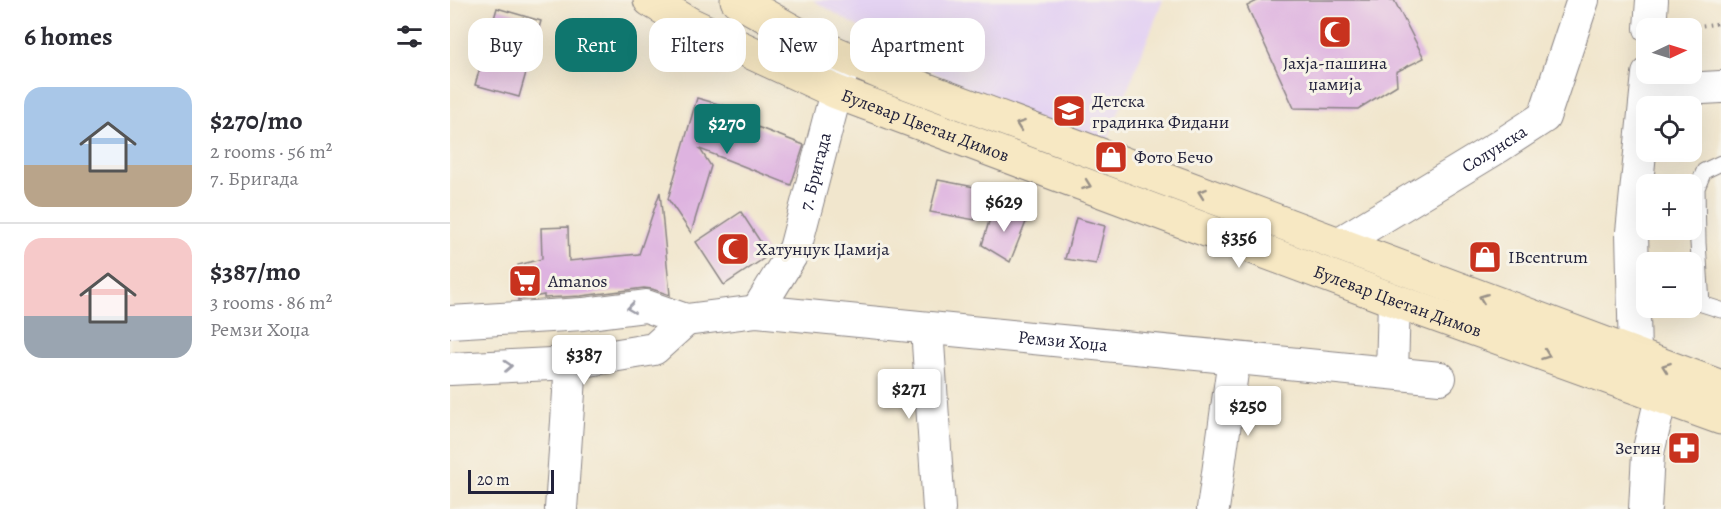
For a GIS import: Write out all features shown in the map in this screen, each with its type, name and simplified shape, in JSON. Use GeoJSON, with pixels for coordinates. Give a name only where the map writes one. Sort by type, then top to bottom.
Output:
{"type":"FeatureCollection","features":[{"type":"Feature","properties":{"kind":"street","name":"Булевар Цветан Димов"},"geometry":{"type":"LineString","coordinates":[[650,0],[690,24],[822,85],[1394,300],[1721,418]]}},
{"type":"Feature","properties":{"kind":"street","name":"Булевар Цветан Димов"},"geometry":{"type":"LineString","coordinates":[[737,0],[770,18]]}},
{"type":"Feature","properties":{"kind":"street","name":"Солунска"},"geometry":{"type":"LineString","coordinates":[[1338,244],[1544,117],[1583,0]]}},
{"type":"Feature","properties":{"kind":"street"},"geometry":{"type":"LineString","coordinates":[[1651,18],[1652,0]]}},
{"type":"Feature","properties":{"kind":"street","name":"Булевар Цветан Димов"},"geometry":{"type":"LineString","coordinates":[[838,55],[884,74],[1721,387]]}},
{"type":"Feature","properties":{"kind":"street","name":"7. Бригада"},"geometry":{"type":"LineString","coordinates":[[757,311],[795,249],[826,72]]}},
{"type":"Feature","properties":{"kind":"street"},"geometry":{"type":"LineString","coordinates":[[1635,355],[1632,232],[1648,84]]}},
{"type":"Feature","properties":{"kind":"street"},"geometry":{"type":"LineString","coordinates":[[1672,84],[1721,88]]}},
{"type":"Feature","properties":{"kind":"street"},"geometry":{"type":"LineString","coordinates":[[1392,373],[1394,300]]}},
{"type":"Feature","properties":{"kind":"street","name":"Ремзи Хоџа"},"geometry":{"type":"LineString","coordinates":[[450,322],[583,314],[646,306],[686,320],[757,311],[1440,378]]}},
{"type":"Feature","properties":{"kind":"street"},"geometry":{"type":"LineString","coordinates":[[450,369],[571,363],[654,349],[686,320]]}},
{"type":"Feature","properties":{"kind":"street"},"geometry":{"type":"LineString","coordinates":[[927,328],[939,509]]}},
{"type":"Feature","properties":{"kind":"street"},"geometry":{"type":"LineString","coordinates":[[1213,509],[1234,357]]}},
{"type":"Feature","properties":{"kind":"street"},"geometry":{"type":"LineString","coordinates":[[561,509],[571,363]]}},
{"type":"Feature","properties":{"kind":"street"},"geometry":{"type":"LineString","coordinates":[[1645,509],[1648,453],[1661,397]]}},
{"type":"Feature","properties":{"kind":"lane"},"geometry":{"type":"LineString","coordinates":[[1721,163],[1704,171],[1697,188],[1702,304],[1721,310]]}},
{"type":"Feature","properties":{"kind":"path"},"geometry":{"type":"LineString","coordinates":[[1702,26],[1721,23]]}},
{"type":"Feature","properties":{"kind":"shaded area","name":"Детска градинка Фидани"},"geometry":{"type":"Polygon","coordinates":[[[813,0],[1163,0],[1104,149],[933,72],[985,72],[985,18],[850,18],[850,22],[813,0]]]}},
{"type":"Feature","properties":{"kind":"building","name":"Јахја-пашина џамија"},"geometry":{"type":"Polygon","coordinates":[[[1259,0],[1394,0],[1424,58],[1396,72],[1397,85],[1358,109],[1294,108],[1247,6],[1259,0]]]}},
{"type":"Feature","properties":{"kind":"building"},"geometry":{"type":"Polygon","coordinates":[[[497,8],[531,18],[494,18],[497,8]]]}},
{"type":"Feature","properties":{"kind":"building"},"geometry":{"type":"Polygon","coordinates":[[[479,72],[526,72],[519,97],[475,85],[479,72]]]}},
{"type":"Feature","properties":{"kind":"building"},"geometry":{"type":"Polygon","coordinates":[[[697,98],[729,107],[726,115],[804,145],[791,185],[700,149],[711,166],[691,233],[668,199],[697,98]]]}},
{"type":"Feature","properties":{"kind":"building"},"geometry":{"type":"Polygon","coordinates":[[[938,180],[985,189],[975,220],[930,212],[938,180]]]}},
{"type":"Feature","properties":{"kind":"building"},"geometry":{"type":"Polygon","coordinates":[[[660,192],[670,295],[644,288],[581,296],[544,298],[544,295],[518,300],[518,265],[542,259],[541,228],[568,227],[569,261],[639,254],[660,192]]]}},
{"type":"Feature","properties":{"kind":"building"},"geometry":{"type":"Polygon","coordinates":[[[993,208],[1028,217],[1010,262],[982,245],[993,208]]]}},
{"type":"Feature","properties":{"kind":"building","name":"Хатунџук Џамија"},"geometry":{"type":"Polygon","coordinates":[[[741,212],[769,255],[724,285],[696,242],[741,212]]]}},
{"type":"Feature","properties":{"kind":"building"},"geometry":{"type":"Polygon","coordinates":[[[1076,218],[1105,226],[1096,264],[1065,259],[1076,218]]]}},
{"type":"Feature","properties":{"kind":"place","name":"Јахја-пашина џамија"},"geometry":{"type":"Point","coordinates":[1335,32]}},
{"type":"Feature","properties":{"kind":"place","name":"Детска градинка Фидани"},"geometry":{"type":"Point","coordinates":[1069,111]}},
{"type":"Feature","properties":{"kind":"place","name":"Фото Бечо"},"geometry":{"type":"Point","coordinates":[1111,157]}},
{"type":"Feature","properties":{"kind":"place","name":"Хатунџук Џамија"},"geometry":{"type":"Point","coordinates":[733,249]}},
{"type":"Feature","properties":{"kind":"place","name":"IBcentrum"},"geometry":{"type":"Point","coordinates":[1485,257]}},
{"type":"Feature","properties":{"kind":"place","name":"Amanos"},"geometry":{"type":"Point","coordinates":[525,281]}},
{"type":"Feature","properties":{"kind":"place","name":"Зегин"},"geometry":{"type":"Point","coordinates":[1684,448]}}]}
